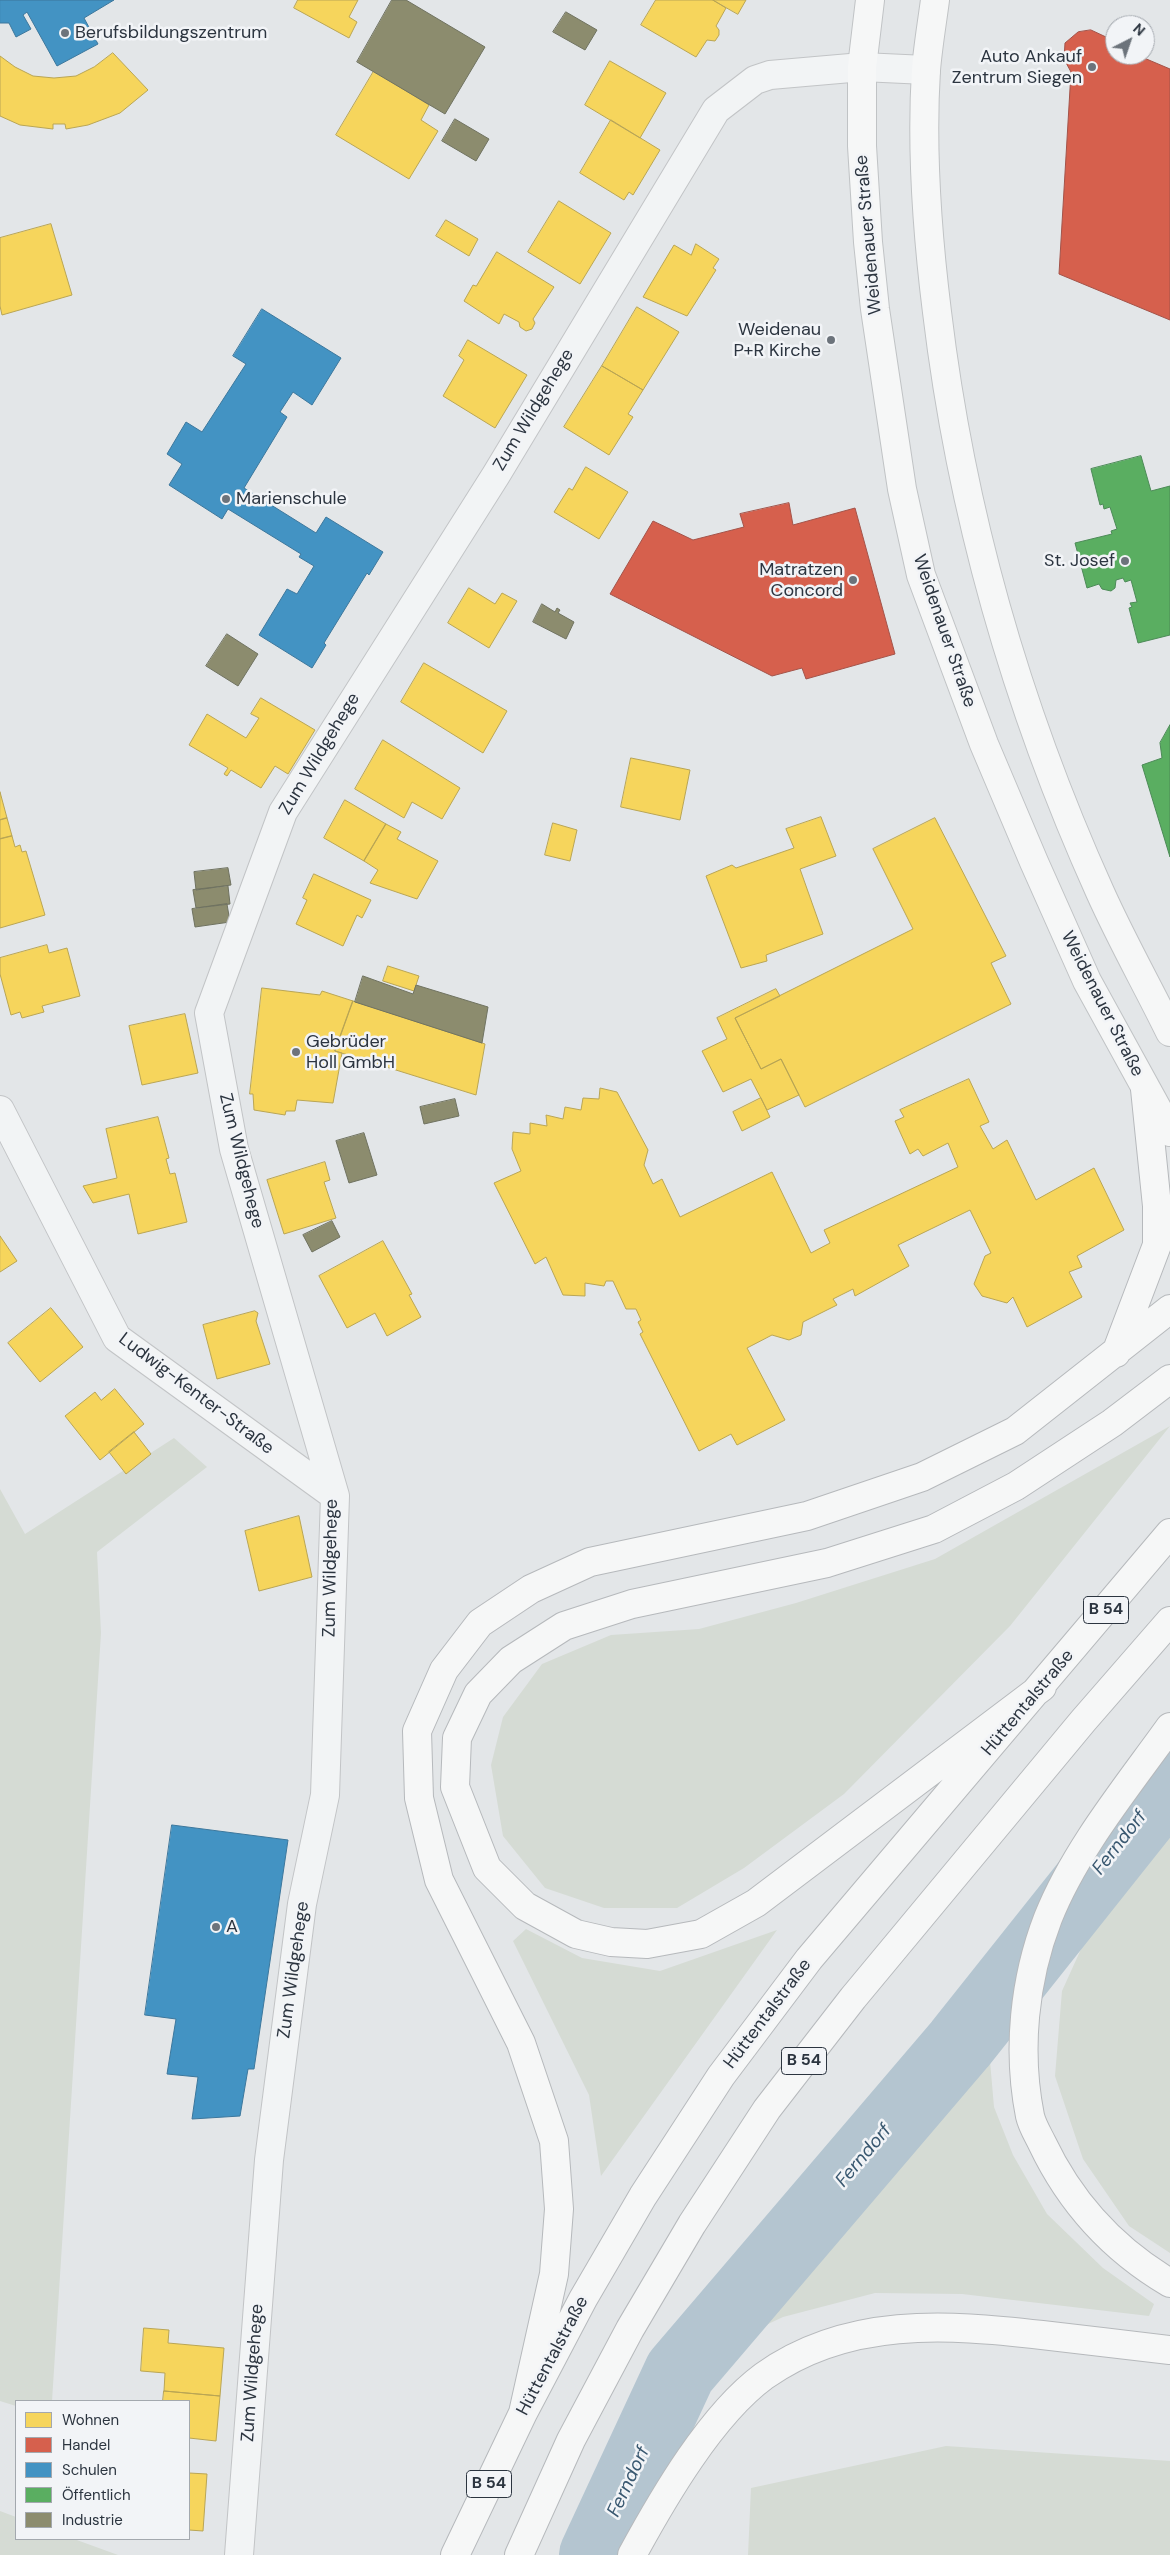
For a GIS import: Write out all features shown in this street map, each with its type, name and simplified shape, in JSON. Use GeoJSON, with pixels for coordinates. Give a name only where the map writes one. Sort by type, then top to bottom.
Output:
{"type":"FeatureCollection","features":[{"type":"Feature","properties":{"kind":"main road","name":"Weidenauer Straße"},"geometry":{"type":"LineString","coordinates":[[870,0],[862,67],[862,146],[874,309],[902,489],[921,575],[984,744],[1034,862],[1088,981],[1144,1089],[1170,1132]]}},
{"type":"Feature","properties":{"kind":"main road"},"geometry":{"type":"LineString","coordinates":[[935,0],[926,70],[928,233],[938,319],[964,478],[988,582],[1034,730],[1100,892],[1170,1032]]}},
{"type":"Feature","properties":{"kind":"main road"},"geometry":{"type":"LineString","coordinates":[[1115,1354],[1156,1245],[1157,1206],[1144,1089]]}},
{"type":"Feature","properties":{"kind":"main road"},"geometry":{"type":"LineString","coordinates":[[523,2413],[554,2274],[559,2209],[554,2141],[521,2043],[439,1880],[418,1798],[417,1731],[444,1670],[480,1623],[531,1589],[590,1562],[807,1516],[922,1476],[1015,1431],[1170,1309]]}},
{"type":"Feature","properties":{"kind":"main road"},"geometry":{"type":"LineString","coordinates":[[1042,1687],[756,1903],[701,1934],[647,1944],[611,1942],[576,1934],[525,1906],[486,1868],[455,1786],[457,1738],[478,1694],[511,1660],[564,1626],[632,1604],[826,1563],[934,1529],[1016,1486],[1112,1423],[1170,1379]]}},
{"type":"Feature","properties":{"kind":"main road","name":"Hüttentalstraße"},"geometry":{"type":"LineString","coordinates":[[455,2555],[523,2413],[583,2299],[643,2196],[721,2076],[809,1959],[1042,1687],[1170,1533]]}},
{"type":"Feature","properties":{"kind":"main road","name":"B 54"},"geometry":{"type":"LineString","coordinates":[[519,2555],[571,2440],[630,2329],[692,2224],[767,2109],[853,1998],[1083,1721],[1170,1621]]}},
{"type":"Feature","properties":{"kind":"main road"},"geometry":{"type":"LineString","coordinates":[[1170,1728],[1083,1850],[1048,1918],[1027,1992],[1023,2054],[1030,2117],[1052,2165],[1073,2197],[1104,2233],[1140,2266],[1170,2283]]}},
{"type":"Feature","properties":{"kind":"main road"},"geometry":{"type":"LineString","coordinates":[[632,2555],[662,2500],[700,2445],[734,2405],[772,2372],[806,2352],[846,2337],[901,2328],[952,2326],[1170,2350]]}},
{"type":"Feature","properties":{"kind":"street","name":"Zum Wildgehege"},"geometry":{"type":"LineString","coordinates":[[239,2555],[269,2160],[302,1904],[325,1795],[335,1496],[234,1149],[209,1013],[283,812],[490,483],[716,110],[755,80],[770,75],[862,67],[926,70]]}},
{"type":"Feature","properties":{"kind":"street","name":"Ludwig-Kenter-Straße"},"geometry":{"type":"LineString","coordinates":[[0,1110],[117,1338],[335,1496]]}},
{"type":"Feature","properties":{"kind":"shaded area"},"geometry":{"type":"Polygon","coordinates":[[[1170,1426],[1010,1626],[844,1794],[744,1868],[677,1908],[604,1908],[545,1888],[503,1836],[491,1765],[503,1717],[542,1664],[611,1635],[699,1629],[796,1603],[935,1559],[1170,1426]]]}},
{"type":"Feature","properties":{"kind":"shaded area"},"geometry":{"type":"Polygon","coordinates":[[[174,1438],[207,1467],[97,1552],[101,1633],[52,2400],[15,2400],[15,2406],[0,2401],[0,1489],[25,1534],[174,1438]]]}},
{"type":"Feature","properties":{"kind":"shaded area"},"geometry":{"type":"Polygon","coordinates":[[[1170,1792],[1170,2253],[1129,2226],[1083,2159],[1055,2076],[1062,1991],[1125,1852],[1170,1792]]]}},
{"type":"Feature","properties":{"kind":"shaded area"},"geometry":{"type":"Polygon","coordinates":[[[526,1929],[582,1958],[660,1971],[777,1930],[601,2176],[589,2095],[513,1941],[526,1929]]]}},
{"type":"Feature","properties":{"kind":"shaded area"},"geometry":{"type":"Polygon","coordinates":[[[988,2038],[994,2107],[1013,2155],[1047,2214],[1103,2268],[1154,2304],[1149,2316],[962,2294],[875,2293],[783,2317],[717,2348],[988,2038]]]}},
{"type":"Feature","properties":{"kind":"shaded area"},"geometry":{"type":"Polygon","coordinates":[[[946,2446],[1170,2461],[1170,2555],[748,2555],[751,2488],[946,2446]]]}},
{"type":"Feature","properties":{"kind":"shaded area"},"geometry":{"type":"Polygon","coordinates":[[[0,2511],[15,2517],[15,2540],[77,2540],[118,2555],[0,2555],[0,2511]]]}},
{"type":"Feature","properties":{"kind":"building: Wohnen"},"geometry":{"type":"Polygon","coordinates":[[[298,0],[358,0],[349,17],[357,22],[349,38],[294,8],[298,0]]]}},
{"type":"Feature","properties":{"kind":"building: Wohnen"},"geometry":{"type":"Polygon","coordinates":[[[656,0],[713,0],[726,8],[716,26],[719,30],[719,35],[715,41],[707,40],[696,57],[641,25],[656,0]]]}},
{"type":"Feature","properties":{"kind":"building: Wohnen"},"geometry":{"type":"Polygon","coordinates":[[[713,0],[746,0],[738,14],[713,0]]]}},
{"type":"Feature","properties":{"kind":"building: Wohnen"},"geometry":{"type":"Polygon","coordinates":[[[113,53],[148,90],[120,113],[88,125],[66,129],[65,124],[53,124],[53,129],[20,125],[0,116],[0,56],[15,67],[33,76],[54,78],[76,76],[94,67],[113,53]]]}},
{"type":"Feature","properties":{"kind":"building: Wohnen"},"geometry":{"type":"Polygon","coordinates":[[[610,61],[666,93],[640,138],[585,105],[610,61]]]}},
{"type":"Feature","properties":{"kind":"building: Wohnen"},"geometry":{"type":"Polygon","coordinates":[[[374,71],[429,105],[421,120],[438,131],[409,179],[336,135],[374,71]]]}},
{"type":"Feature","properties":{"kind":"building: Wohnen"},"geometry":{"type":"Polygon","coordinates":[[[611,120],[660,150],[633,195],[629,192],[624,200],[580,173],[611,120]]]}},
{"type":"Feature","properties":{"kind":"building: Wohnen"},"geometry":{"type":"Polygon","coordinates":[[[559,201],[611,233],[580,284],[528,252],[559,201]]]}},
{"type":"Feature","properties":{"kind":"building: Wohnen"},"geometry":{"type":"Polygon","coordinates":[[[446,220],[478,239],[469,256],[436,236],[446,220]]]}},
{"type":"Feature","properties":{"kind":"building: Wohnen"},"geometry":{"type":"Polygon","coordinates":[[[51,224],[72,295],[2,315],[0,306],[0,238],[51,224]]]}},
{"type":"Feature","properties":{"kind":"building: Wohnen"},"geometry":{"type":"Polygon","coordinates":[[[696,244],[719,259],[713,268],[716,270],[687,316],[643,297],[674,245],[691,255],[696,244]]]}},
{"type":"Feature","properties":{"kind":"building: Wohnen"},"geometry":{"type":"Polygon","coordinates":[[[497,252],[554,287],[533,319],[535,323],[532,329],[526,331],[520,327],[519,322],[504,314],[499,324],[464,301],[473,285],[476,286],[497,252]]]}},
{"type":"Feature","properties":{"kind":"building: Wohnen"},"geometry":{"type":"Polygon","coordinates":[[[637,307],[679,332],[643,390],[602,366],[637,307]]]}},
{"type":"Feature","properties":{"kind":"building: Wohnen"},"geometry":{"type":"Polygon","coordinates":[[[468,340],[527,375],[495,428],[443,396],[464,360],[459,356],[468,340]]]}},
{"type":"Feature","properties":{"kind":"building: Wohnen"},"geometry":{"type":"Polygon","coordinates":[[[602,366],[643,390],[628,414],[633,417],[609,455],[564,427],[602,366]]]}},
{"type":"Feature","properties":{"kind":"building: Wohnen"},"geometry":{"type":"Polygon","coordinates":[[[586,467],[628,492],[599,539],[554,512],[569,488],[572,490],[586,467]]]}},
{"type":"Feature","properties":{"kind":"building: Wohnen"},"geometry":{"type":"Polygon","coordinates":[[[469,588],[495,604],[502,593],[517,601],[489,648],[448,623],[469,588]]]}},
{"type":"Feature","properties":{"kind":"building: Wohnen"},"geometry":{"type":"Polygon","coordinates":[[[424,663],[507,711],[483,753],[401,702],[424,663]]]}},
{"type":"Feature","properties":{"kind":"building: Wohnen"},"geometry":{"type":"Polygon","coordinates":[[[261,698],[315,730],[288,774],[275,766],[261,788],[231,770],[227,776],[224,774],[228,768],[189,745],[207,714],[246,738],[259,718],[251,714],[261,698]]]}},
{"type":"Feature","properties":{"kind":"building: Wohnen"},"geometry":{"type":"Polygon","coordinates":[[[383,740],[460,788],[442,819],[412,802],[404,818],[355,789],[383,740]]]}},
{"type":"Feature","properties":{"kind":"building: Wohnen"},"geometry":{"type":"Polygon","coordinates":[[[631,758],[690,770],[680,820],[621,807],[631,758]]]}},
{"type":"Feature","properties":{"kind":"building: Wohnen"},"geometry":{"type":"Polygon","coordinates":[[[0,792],[7,818],[0,820],[0,792]]]}},
{"type":"Feature","properties":{"kind":"building: Wohnen"},"geometry":{"type":"Polygon","coordinates":[[[345,800],[386,824],[364,861],[324,838],[345,800]]]}},
{"type":"Feature","properties":{"kind":"building: Wohnen"},"geometry":{"type":"Polygon","coordinates":[[[821,817],[836,856],[800,869],[823,934],[766,955],[767,961],[741,968],[706,876],[732,865],[736,868],[794,848],[786,829],[821,817]]]}},
{"type":"Feature","properties":{"kind":"building: Wohnen"},"geometry":{"type":"Polygon","coordinates":[[[7,818],[12,836],[0,839],[0,820],[7,818]]]}},
{"type":"Feature","properties":{"kind":"building: Wohnen"},"geometry":{"type":"Polygon","coordinates":[[[935,818],[1006,956],[991,963],[1011,1004],[805,1107],[781,1059],[761,1069],[735,1018],[913,929],[873,849],[935,818]]]}},
{"type":"Feature","properties":{"kind":"building: Wohnen"},"geometry":{"type":"Polygon","coordinates":[[[553,823],[577,830],[570,861],[545,855],[553,823]]]}},
{"type":"Feature","properties":{"kind":"building: Wohnen"},"geometry":{"type":"Polygon","coordinates":[[[386,824],[401,832],[397,839],[438,861],[417,899],[370,883],[378,870],[364,861],[386,824]]]}},
{"type":"Feature","properties":{"kind":"building: Wohnen"},"geometry":{"type":"Polygon","coordinates":[[[12,836],[15,847],[20,845],[22,852],[26,851],[45,915],[0,928],[0,839],[12,836]]]}},
{"type":"Feature","properties":{"kind":"building: Wohnen"},"geometry":{"type":"Polygon","coordinates":[[[314,874],[371,900],[362,918],[357,915],[343,946],[296,924],[307,900],[303,898],[314,874]]]}},
{"type":"Feature","properties":{"kind":"building: Wohnen"},"geometry":{"type":"Polygon","coordinates":[[[47,945],[49,953],[67,948],[80,996],[42,1006],[44,1012],[22,1018],[20,1012],[11,1015],[0,974],[0,958],[47,945]]]}},
{"type":"Feature","properties":{"kind":"building: Wohnen"},"geometry":{"type":"Polygon","coordinates":[[[388,966],[419,976],[414,991],[383,981],[388,966]]]}},
{"type":"Feature","properties":{"kind":"building: Wohnen","name":"Gebrüder Holl GmbH"},"geometry":{"type":"Polygon","coordinates":[[[262,988],[320,995],[322,991],[353,1001],[335,1051],[342,1053],[333,1103],[297,1100],[295,1111],[286,1111],[285,1115],[254,1110],[253,1094],[250,1094],[262,988]]]}},
{"type":"Feature","properties":{"kind":"building: Wohnen"},"geometry":{"type":"Polygon","coordinates":[[[776,989],[780,996],[735,1018],[761,1069],[781,1059],[799,1095],[767,1110],[751,1079],[723,1092],[702,1051],[727,1039],[717,1018],[776,989]]]}},
{"type":"Feature","properties":{"kind":"building: Wohnen"},"geometry":{"type":"Polygon","coordinates":[[[353,1001],[485,1044],[476,1095],[335,1051],[353,1001]]]}},
{"type":"Feature","properties":{"kind":"building: Wohnen"},"geometry":{"type":"Polygon","coordinates":[[[185,1014],[198,1073],[142,1085],[129,1026],[185,1014]]]}},
{"type":"Feature","properties":{"kind":"building: Wohnen"},"geometry":{"type":"Polygon","coordinates":[[[969,1079],[989,1122],[980,1126],[993,1149],[1007,1140],[1036,1200],[1094,1168],[1124,1230],[1077,1256],[1082,1267],[1069,1272],[1082,1297],[1027,1327],[1013,1297],[1007,1303],[982,1296],[974,1284],[985,1256],[991,1253],[970,1210],[898,1245],[909,1266],[855,1296],[853,1289],[833,1299],[837,1305],[803,1322],[801,1335],[789,1340],[772,1335],[747,1348],[785,1420],[737,1445],[731,1434],[699,1451],[640,1334],[643,1332],[638,1322],[641,1320],[636,1309],[626,1309],[613,1281],[606,1281],[604,1286],[585,1283],[585,1296],[563,1295],[546,1257],[535,1264],[494,1183],[521,1171],[512,1149],[513,1132],[530,1134],[530,1123],[547,1126],[546,1115],[563,1119],[565,1107],[581,1110],[583,1098],[599,1099],[600,1088],[617,1092],[648,1150],[644,1165],[653,1184],[662,1179],[680,1217],[772,1172],[811,1253],[830,1243],[824,1230],[958,1167],[948,1143],[923,1156],[918,1149],[910,1154],[895,1121],[904,1117],[900,1110],[969,1079]]]}},
{"type":"Feature","properties":{"kind":"building: Wohnen"},"geometry":{"type":"Polygon","coordinates":[[[761,1098],[770,1117],[742,1131],[733,1112],[761,1098]]]}},
{"type":"Feature","properties":{"kind":"building: Wohnen"},"geometry":{"type":"Polygon","coordinates":[[[158,1117],[169,1158],[166,1159],[170,1174],[175,1173],[187,1222],[138,1234],[129,1194],[93,1203],[83,1186],[117,1178],[106,1129],[158,1117]]]}},
{"type":"Feature","properties":{"kind":"building: Wohnen"},"geometry":{"type":"Polygon","coordinates":[[[325,1162],[330,1180],[324,1182],[336,1218],[284,1234],[267,1180],[325,1162]]]}},
{"type":"Feature","properties":{"kind":"building: Wohnen"},"geometry":{"type":"Polygon","coordinates":[[[0,1236],[17,1261],[0,1272],[0,1236]]]}},
{"type":"Feature","properties":{"kind":"building: Wohnen"},"geometry":{"type":"Polygon","coordinates":[[[383,1241],[412,1294],[409,1295],[421,1317],[387,1336],[375,1313],[347,1328],[319,1276],[383,1241]]]}},
{"type":"Feature","properties":{"kind":"building: Wohnen"},"geometry":{"type":"Polygon","coordinates":[[[51,1308],[83,1347],[40,1382],[8,1343],[51,1308]]]}},
{"type":"Feature","properties":{"kind":"building: Wohnen"},"geometry":{"type":"Polygon","coordinates":[[[255,1311],[258,1313],[256,1321],[270,1364],[217,1379],[203,1325],[255,1311]]]}},
{"type":"Feature","properties":{"kind":"building: Wohnen"},"geometry":{"type":"Polygon","coordinates":[[[115,1389],[144,1424],[100,1460],[65,1416],[95,1392],[101,1400],[115,1389]]]}},
{"type":"Feature","properties":{"kind":"building: Wohnen"},"geometry":{"type":"Polygon","coordinates":[[[134,1432],[151,1454],[126,1474],[109,1452],[134,1432]]]}},
{"type":"Feature","properties":{"kind":"building: Wohnen"},"geometry":{"type":"Polygon","coordinates":[[[299,1516],[312,1577],[259,1591],[245,1531],[299,1516]]]}},
{"type":"Feature","properties":{"kind":"building: Wohnen"},"geometry":{"type":"Polygon","coordinates":[[[144,2328],[169,2330],[168,2343],[224,2348],[220,2396],[164,2391],[165,2373],[141,2371],[144,2328]]]}},
{"type":"Feature","properties":{"kind":"building: Wohnen"},"geometry":{"type":"Polygon","coordinates":[[[164,2391],[220,2396],[216,2441],[190,2438],[190,2400],[163,2400],[164,2391]]]}},
{"type":"Feature","properties":{"kind":"building: Wohnen"},"geometry":{"type":"Polygon","coordinates":[[[190,2473],[207,2474],[203,2531],[190,2530],[190,2473]]]}},
{"type":"Feature","properties":{"kind":"building: Handel"},"geometry":{"type":"Polygon","coordinates":[[[1091,30],[1105,37],[1105,65],[1155,65],[1155,63],[1170,69],[1170,320],[1059,274],[1071,72],[1064,59],[1065,43],[1078,32],[1091,30]]]}},
{"type":"Feature","properties":{"kind":"building: Handel"},"geometry":{"type":"Polygon","coordinates":[[[789,503],[793,525],[855,508],[895,654],[806,679],[802,668],[772,676],[610,594],[653,521],[693,540],[744,527],[740,514],[789,503]]]}},
{"type":"Feature","properties":{"kind":"building: Schulen","name":"Berufsbildungszentrum"},"geometry":{"type":"Polygon","coordinates":[[[0,0],[114,0],[84,18],[98,44],[57,66],[27,12],[23,15],[31,29],[16,37],[9,23],[0,23],[0,0]]]}},
{"type":"Feature","properties":{"kind":"building: Schulen","name":"Marienschule"},"geometry":{"type":"Polygon","coordinates":[[[262,309],[341,358],[312,405],[293,392],[280,412],[287,417],[244,488],[316,533],[326,517],[383,552],[369,575],[367,573],[324,643],[326,645],[312,668],[259,635],[287,589],[297,594],[314,566],[299,557],[301,554],[228,509],[222,519],[169,485],[182,464],[167,454],[186,422],[202,432],[246,364],[233,356],[262,309]]]}},
{"type":"Feature","properties":{"kind":"building: Schulen","name":"A"},"geometry":{"type":"Polygon","coordinates":[[[172,1825],[288,1840],[254,2069],[248,2069],[240,2116],[192,2119],[198,2077],[167,2074],[176,2019],[145,2015],[172,1825]]]}},
{"type":"Feature","properties":{"kind":"building: Öffentlich","name":"St. Josef"},"geometry":{"type":"Polygon","coordinates":[[[1141,456],[1151,491],[1170,486],[1170,635],[1138,643],[1129,608],[1132,607],[1130,603],[1137,602],[1131,580],[1125,582],[1123,578],[1116,580],[1115,588],[1111,591],[1102,589],[1099,584],[1087,588],[1075,543],[1112,534],[1111,531],[1117,529],[1110,507],[1104,509],[1103,504],[1100,505],[1091,469],[1141,456]]]}},
{"type":"Feature","properties":{"kind":"building: Öffentlich"},"geometry":{"type":"Polygon","coordinates":[[[1170,725],[1170,857],[1142,765],[1162,758],[1160,743],[1170,725]]]}},
{"type":"Feature","properties":{"kind":"building: Industrie"},"geometry":{"type":"Polygon","coordinates":[[[392,0],[406,0],[485,47],[445,114],[357,62],[392,0]]]}},
{"type":"Feature","properties":{"kind":"building: Industrie"},"geometry":{"type":"Polygon","coordinates":[[[566,12],[597,30],[585,50],[553,32],[566,12]]]}},
{"type":"Feature","properties":{"kind":"building: Industrie"},"geometry":{"type":"Polygon","coordinates":[[[455,119],[489,139],[476,161],[442,141],[455,119]]]}},
{"type":"Feature","properties":{"kind":"building: Industrie"},"geometry":{"type":"Polygon","coordinates":[[[542,604],[555,612],[557,608],[560,610],[558,613],[574,622],[566,639],[533,622],[542,604]]]}},
{"type":"Feature","properties":{"kind":"building: Industrie"},"geometry":{"type":"Polygon","coordinates":[[[227,634],[258,654],[238,686],[206,666],[227,634]]]}},
{"type":"Feature","properties":{"kind":"building: Industrie"},"geometry":{"type":"Polygon","coordinates":[[[228,868],[231,885],[196,890],[194,872],[228,868]]]}},
{"type":"Feature","properties":{"kind":"building: Industrie"},"geometry":{"type":"Polygon","coordinates":[[[228,886],[230,904],[196,908],[193,890],[228,886]]]}},
{"type":"Feature","properties":{"kind":"building: Industrie"},"geometry":{"type":"Polygon","coordinates":[[[227,904],[230,922],[195,927],[192,909],[227,904]]]}},
{"type":"Feature","properties":{"kind":"building: Industrie"},"geometry":{"type":"Polygon","coordinates":[[[363,976],[413,994],[416,985],[488,1007],[482,1043],[355,1002],[363,976]]]}},
{"type":"Feature","properties":{"kind":"building: Industrie"},"geometry":{"type":"Polygon","coordinates":[[[455,1099],[459,1116],[424,1124],[420,1107],[455,1099]]]}},
{"type":"Feature","properties":{"kind":"building: Industrie"},"geometry":{"type":"Polygon","coordinates":[[[364,1133],[377,1175],[349,1183],[336,1141],[364,1133]]]}},
{"type":"Feature","properties":{"kind":"building: Industrie"},"geometry":{"type":"Polygon","coordinates":[[[332,1221],[340,1237],[312,1252],[303,1235],[332,1221]]]}},
{"type":"Feature","properties":{"kind":"waterway","name":"Ferndorf"},"geometry":{"type":"LineString","coordinates":[[595,2555],[680,2372],[960,2044],[1170,1780]]}},
{"type":"Feature","properties":{"kind":"place","name":"Berufsbildungszentrum"},"geometry":{"type":"Point","coordinates":[65,33]}},
{"type":"Feature","properties":{"kind":"place","name":"Auto Ankauf Zentrum Siegen"},"geometry":{"type":"Point","coordinates":[1092,67]}},
{"type":"Feature","properties":{"kind":"place","name":"Weidenau P+R Kirche"},"geometry":{"type":"Point","coordinates":[831,340]}},
{"type":"Feature","properties":{"kind":"place","name":"Marienschule"},"geometry":{"type":"Point","coordinates":[226,499]}},
{"type":"Feature","properties":{"kind":"place","name":"St. Josef"},"geometry":{"type":"Point","coordinates":[1125,561]}},
{"type":"Feature","properties":{"kind":"place","name":"Matratzen Concord"},"geometry":{"type":"Point","coordinates":[853,580]}},
{"type":"Feature","properties":{"kind":"place","name":"Gebrüder Holl GmbH"},"geometry":{"type":"Point","coordinates":[296,1052]}},
{"type":"Feature","properties":{"kind":"place","name":"A"},"geometry":{"type":"Point","coordinates":[216,1927]}}]}
